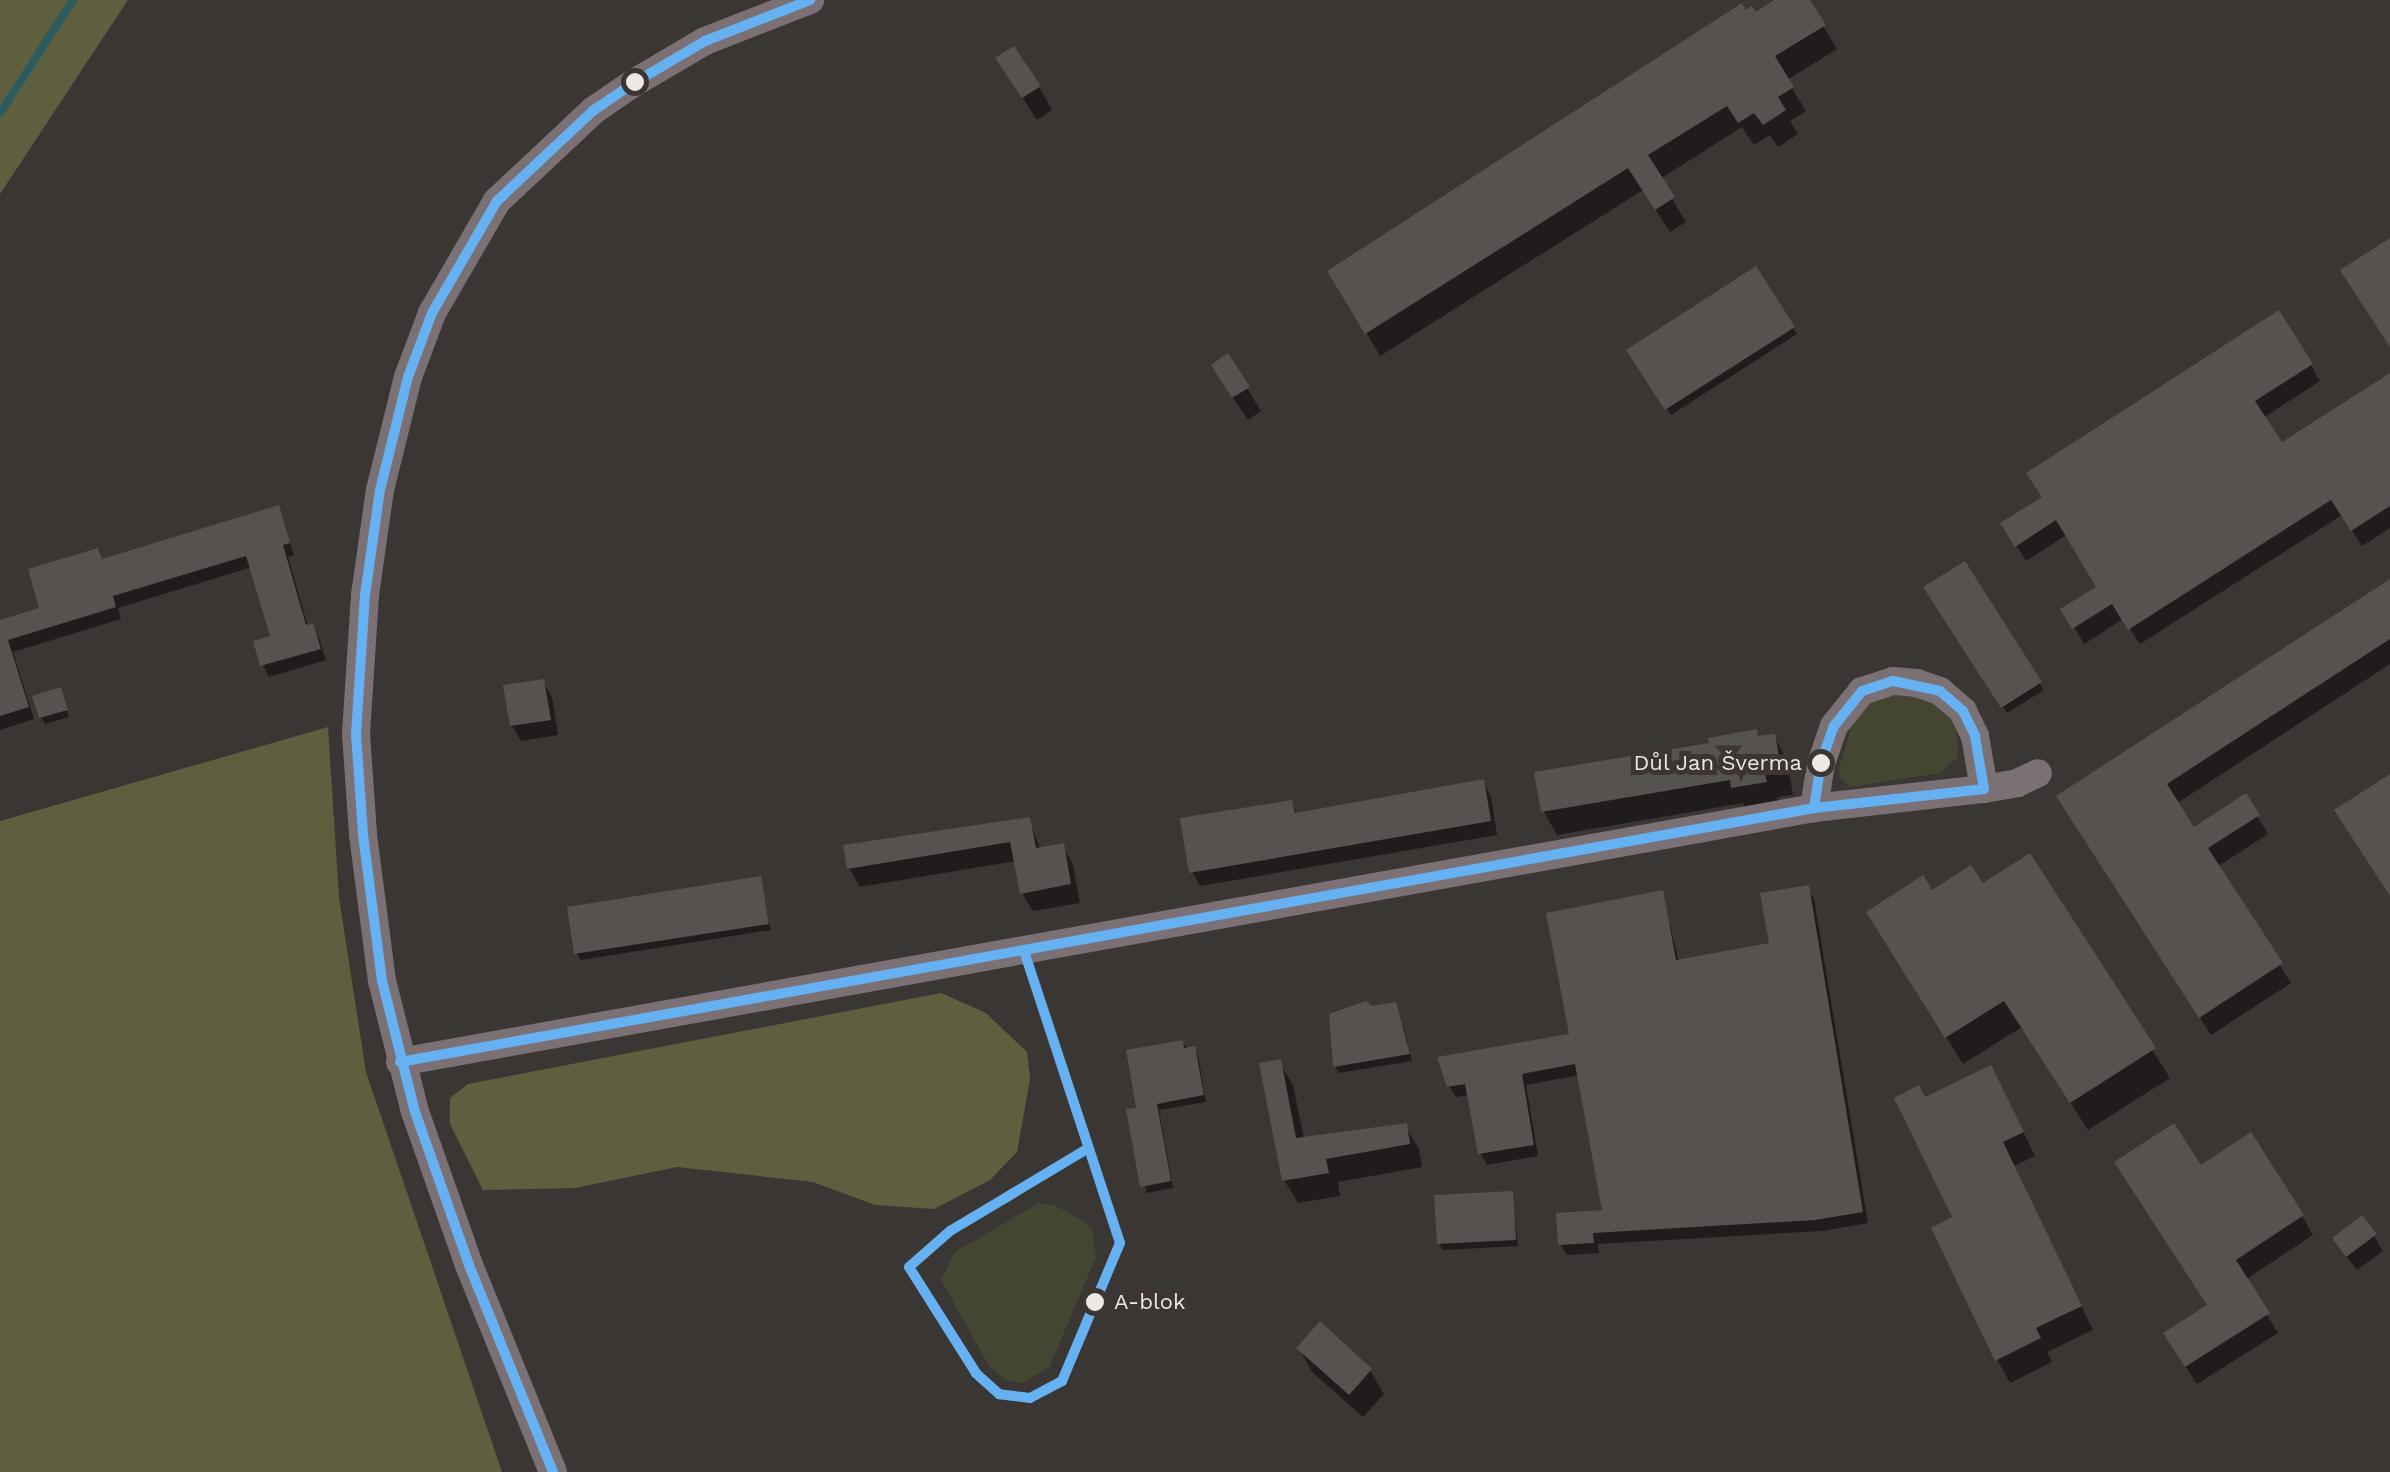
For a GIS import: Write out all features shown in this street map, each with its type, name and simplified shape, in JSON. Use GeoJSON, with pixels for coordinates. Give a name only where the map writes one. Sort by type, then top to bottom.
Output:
{"type":"FeatureCollection","features":[{"type":"Feature","properties":{"kind":"street"},"geometry":{"type":"LineString","coordinates":[[553,1472],[469,1266],[414,1112],[382,981],[362,834],[356,734],[358,668],[372,538],[394,424],[432,314],[497,201],[568,133],[632,84],[706,40],[810,0]]}},
{"type":"Feature","properties":{"kind":"street"},"geometry":{"type":"LineString","coordinates":[[1814,808],[1822,763],[1842,711],[1862,691],[1893,681],[1940,691],[1964,711],[1975,736],[1984,789]]}},
{"type":"Feature","properties":{"kind":"street"},"geometry":{"type":"LineString","coordinates":[[400,1062],[1814,808],[1984,789],[2017,783],[2038,773]]}},
{"type":"Feature","properties":{"kind":"green space"},"geometry":{"type":"Polygon","coordinates":[[[0,0],[128,0],[0,194],[0,0]]]}},
{"type":"Feature","properties":{"kind":"green space"},"geometry":{"type":"Polygon","coordinates":[[[1894,694],[1922,697],[1940,707],[1956,727],[1958,757],[1941,773],[1850,787],[1840,778],[1839,768],[1854,719],[1870,702],[1894,694]]]}},
{"type":"Feature","properties":{"kind":"green space"},"geometry":{"type":"Polygon","coordinates":[[[328,727],[339,898],[366,1072],[502,1472],[0,1472],[0,821],[328,727]]]}},
{"type":"Feature","properties":{"kind":"green space"},"geometry":{"type":"Polygon","coordinates":[[[941,993],[986,1013],[1027,1052],[1030,1079],[1017,1152],[990,1180],[934,1209],[875,1205],[813,1182],[677,1167],[575,1188],[483,1190],[450,1124],[450,1098],[468,1084],[941,993]]]}},
{"type":"Feature","properties":{"kind":"green space"},"geometry":{"type":"Polygon","coordinates":[[[1039,1203],[1054,1205],[1084,1221],[1092,1230],[1096,1257],[1049,1368],[1022,1383],[1007,1380],[989,1366],[941,1280],[955,1252],[1039,1203]]]}},
{"type":"Feature","properties":{"kind":"building"},"geometry":{"type":"Polygon","coordinates":[[[1774,0],[1810,0],[1826,25],[1775,56],[1794,87],[1778,97],[1786,110],[1763,125],[1754,113],[1738,123],[1727,106],[1648,155],[1675,197],[1655,210],[1628,168],[1365,334],[1327,271],[1742,3],[1746,10],[1752,6],[1756,12],[1774,0]]]}},
{"type":"Feature","properties":{"kind":"building"},"geometry":{"type":"Polygon","coordinates":[[[1014,46],[1041,86],[1022,98],[995,58],[1014,46]]]}},
{"type":"Feature","properties":{"kind":"building"},"geometry":{"type":"Polygon","coordinates":[[[2390,238],[2390,347],[2340,270],[2390,238]]]}},
{"type":"Feature","properties":{"kind":"building"},"geometry":{"type":"Polygon","coordinates":[[[1756,266],[1795,327],[1665,410],[1626,350],[1756,266]]]}},
{"type":"Feature","properties":{"kind":"building"},"geometry":{"type":"Polygon","coordinates":[[[2279,310],[2313,364],[2255,401],[2282,442],[2390,373],[2390,506],[2351,531],[2331,500],[2128,630],[2112,604],[2072,629],[2060,609],[2096,587],[2056,520],[2015,547],[2000,523],[2042,497],[2026,473],[2279,310]]]}},
{"type":"Feature","properties":{"kind":"building"},"geometry":{"type":"Polygon","coordinates":[[[1228,353],[1250,387],[1232,398],[1211,365],[1228,353]]]}},
{"type":"Feature","properties":{"kind":"building"},"geometry":{"type":"Polygon","coordinates":[[[279,505],[290,543],[283,545],[306,625],[313,623],[321,649],[260,666],[253,641],[270,636],[246,556],[113,596],[116,607],[8,640],[29,707],[0,716],[0,620],[39,608],[28,569],[98,548],[102,559],[279,505]]]}},
{"type":"Feature","properties":{"kind":"building"},"geometry":{"type":"Polygon","coordinates":[[[1965,561],[2042,682],[2001,708],[1923,587],[1965,561]]]}},
{"type":"Feature","properties":{"kind":"building"},"geometry":{"type":"Polygon","coordinates":[[[2390,579],[2390,639],[2167,784],[2194,827],[2246,793],[2260,815],[2208,848],[2283,963],[2199,1018],[2056,796],[2390,579]]]}},
{"type":"Feature","properties":{"kind":"building"},"geometry":{"type":"Polygon","coordinates":[[[544,679],[551,720],[510,726],[503,685],[544,679]]]}},
{"type":"Feature","properties":{"kind":"building"},"geometry":{"type":"Polygon","coordinates":[[[61,687],[68,710],[39,718],[32,696],[61,687]]]}},
{"type":"Feature","properties":{"kind":"building"},"geometry":{"type":"Polygon","coordinates":[[[1757,729],[1758,736],[1775,734],[1782,772],[1765,774],[1767,782],[1731,788],[1730,780],[1541,812],[1534,772],[1709,743],[1708,738],[1757,729]]]}},
{"type":"Feature","properties":{"kind":"building"},"geometry":{"type":"Polygon","coordinates":[[[2390,774],[2390,896],[2334,810],[2390,774]]]}},
{"type":"Feature","properties":{"kind":"building"},"geometry":{"type":"Polygon","coordinates":[[[1484,779],[1491,821],[1189,873],[1180,818],[1292,800],[1295,813],[1484,779]]]}},
{"type":"Feature","properties":{"kind":"building"},"geometry":{"type":"Polygon","coordinates":[[[1030,817],[1036,848],[1064,843],[1071,884],[1020,894],[1010,842],[847,869],[843,845],[1030,817]]]}},
{"type":"Feature","properties":{"kind":"building"},"geometry":{"type":"Polygon","coordinates":[[[2030,853],[2156,1048],[2070,1103],[2004,1001],[1945,1038],[1866,912],[1923,875],[1932,890],[1971,865],[1983,883],[2030,853]]]}},
{"type":"Feature","properties":{"kind":"building"},"geometry":{"type":"Polygon","coordinates":[[[761,876],[769,924],[574,954],[567,907],[761,876]]]}},
{"type":"Feature","properties":{"kind":"building"},"geometry":{"type":"Polygon","coordinates":[[[1809,885],[1863,1212],[1815,1220],[1593,1233],[1594,1243],[1558,1245],[1556,1213],[1602,1210],[1575,1064],[1522,1074],[1534,1145],[1478,1154],[1465,1084],[1447,1087],[1437,1057],[1569,1034],[1546,913],[1663,890],[1676,960],[1769,943],[1760,893],[1809,885]]]}},
{"type":"Feature","properties":{"kind":"building"},"geometry":{"type":"Polygon","coordinates":[[[1366,1001],[1372,1006],[1396,1002],[1410,1054],[1333,1067],[1329,1014],[1366,1001]]]}},
{"type":"Feature","properties":{"kind":"building"},"geometry":{"type":"Polygon","coordinates":[[[1183,1040],[1184,1048],[1195,1046],[1204,1095],[1157,1104],[1171,1181],[1140,1187],[1126,1109],[1136,1108],[1126,1050],[1183,1040]]]}},
{"type":"Feature","properties":{"kind":"building"},"geometry":{"type":"Polygon","coordinates":[[[1281,1059],[1296,1138],[1407,1123],[1410,1144],[1326,1159],[1329,1173],[1282,1181],[1259,1063],[1281,1059]]]}},
{"type":"Feature","properties":{"kind":"building"},"geometry":{"type":"Polygon","coordinates":[[[1991,1065],[2024,1132],[2003,1142],[2082,1306],[2036,1328],[2041,1338],[1995,1361],[1931,1228],[1952,1217],[1894,1098],[1919,1085],[1925,1097],[1991,1065]]]}},
{"type":"Feature","properties":{"kind":"building"},"geometry":{"type":"Polygon","coordinates":[[[2174,1123],[2201,1165],[2251,1132],[2304,1215],[2236,1260],[2270,1313],[2185,1367],[2163,1333],[2207,1305],[2114,1162],[2174,1123]]]}},
{"type":"Feature","properties":{"kind":"building"},"geometry":{"type":"Polygon","coordinates":[[[1513,1191],[1516,1240],[1437,1244],[1434,1195],[1513,1191]]]}},
{"type":"Feature","properties":{"kind":"building"},"geometry":{"type":"Polygon","coordinates":[[[2362,1215],[2377,1234],[2346,1257],[2332,1238],[2362,1215]]]}},
{"type":"Feature","properties":{"kind":"building"},"geometry":{"type":"Polygon","coordinates":[[[1320,1321],[1372,1369],[1349,1395],[1296,1348],[1320,1321]]]}},
{"type":"Feature","properties":{"kind":"waterway"},"geometry":{"type":"LineString","coordinates":[[0,113],[73,0]]}},
{"type":"Feature","properties":{"kind":"transit line"},"geometry":{"type":"LineString","coordinates":[[553,1472],[469,1265],[415,1112],[382,981],[363,834],[356,734],[365,595],[380,490],[408,377],[432,313],[497,201],[594,110],[632,84],[705,41],[810,0]]}},
{"type":"Feature","properties":{"kind":"transit line"},"geometry":{"type":"LineString","coordinates":[[1893,681],[1940,691],[1963,711],[1975,736],[1984,789],[1814,808],[1821,763],[1834,726],[1862,691],[1893,681]]}},
{"type":"Feature","properties":{"kind":"transit line"},"geometry":{"type":"LineString","coordinates":[[400,1062],[1814,808]]}},
{"type":"Feature","properties":{"kind":"transit line"},"geometry":{"type":"LineString","coordinates":[[1024,951],[1120,1243],[1062,1381],[1030,1398],[999,1394],[976,1373],[909,1267],[950,1231],[1087,1149]]}},
{"type":"Feature","properties":{"kind":"place","name":"Důl Jan Šverma"},"geometry":{"type":"Point","coordinates":[1821,763]}},
{"type":"Feature","properties":{"kind":"place","name":"A-blok"},"geometry":{"type":"Point","coordinates":[1095,1302]}}]}
